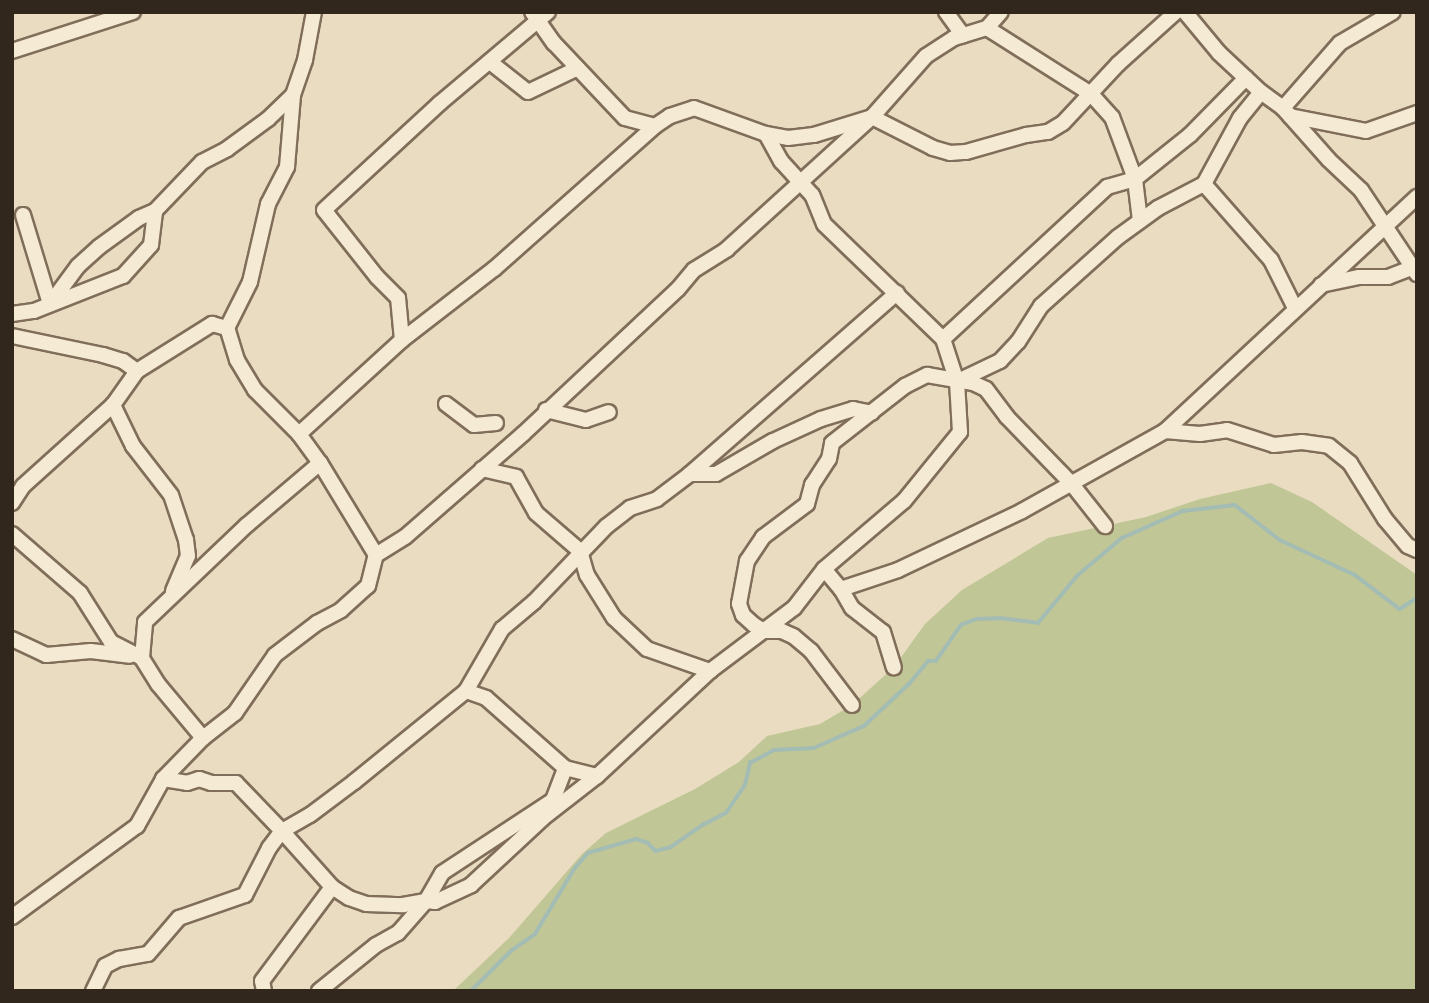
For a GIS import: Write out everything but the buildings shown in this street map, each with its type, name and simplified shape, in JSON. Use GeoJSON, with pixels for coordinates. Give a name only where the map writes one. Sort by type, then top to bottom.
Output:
{"type":"FeatureCollection","features":[{"type":"Feature","properties":{"kind":"street"},"geometry":{"type":"LineString","coordinates":[[12,51],[110,16],[133,12]]}},
{"type":"Feature","properties":{"kind":"street"},"geometry":{"type":"LineString","coordinates":[[314,12],[305,60],[293,95],[287,167],[268,204],[250,282],[228,328],[237,360],[255,390],[299,434],[320,463],[376,555]]}},
{"type":"Feature","properties":{"kind":"street"},"geometry":{"type":"LineString","coordinates":[[946,12],[963,35]]}},
{"type":"Feature","properties":{"kind":"street"},"geometry":{"type":"LineString","coordinates":[[12,917],[137,826],[163,779],[203,738],[234,713],[275,655],[317,623],[341,610],[368,586],[376,555],[405,537],[482,469],[678,289],[694,270],[727,249],[872,117],[926,56],[963,35],[988,29],[1001,12]]}},
{"type":"Feature","properties":{"kind":"street"},"geometry":{"type":"LineString","coordinates":[[299,434],[402,340],[526,242],[654,126],[670,116],[694,108],[766,134],[788,138],[814,135],[872,117],[933,148],[950,153],[966,152],[1026,135],[1048,132],[1063,123],[1118,64],[1176,12]]}},
{"type":"Feature","properties":{"kind":"street"},"geometry":{"type":"LineString","coordinates":[[1185,12],[1219,53],[1287,112],[1329,160],[1362,190],[1414,271],[1388,277],[1359,277],[1320,285]]}},
{"type":"Feature","properties":{"kind":"street"},"geometry":{"type":"LineString","coordinates":[[1287,112],[1340,43],[1393,12]]}},
{"type":"Feature","properties":{"kind":"street"},"geometry":{"type":"LineString","coordinates":[[402,340],[398,298],[377,277],[324,210],[539,15],[554,43],[625,118],[654,126]]}},
{"type":"Feature","properties":{"kind":"street"},"geometry":{"type":"LineString","coordinates":[[988,29],[1091,94],[1112,117],[1135,179],[1140,221]]}},
{"type":"Feature","properties":{"kind":"street"},"geometry":{"type":"LineString","coordinates":[[490,62],[528,92],[578,68]]}},
{"type":"Feature","properties":{"kind":"street"},"geometry":{"type":"LineString","coordinates":[[943,339],[1107,187],[1135,179],[1190,135],[1247,78]]}},
{"type":"Feature","properties":{"kind":"street"},"geometry":{"type":"LineString","coordinates":[[957,382],[1000,361],[1018,342],[1041,306],[1140,221],[1158,208],[1204,184],[1240,118],[1261,92]]}},
{"type":"Feature","properties":{"kind":"street"},"geometry":{"type":"LineString","coordinates":[[50,304],[78,266],[99,247],[139,218],[155,211],[202,162],[228,149],[268,119],[293,95]]}},
{"type":"Feature","properties":{"kind":"street"},"geometry":{"type":"LineString","coordinates":[[1287,112],[1366,131],[1417,113]]}},
{"type":"Feature","properties":{"kind":"street"},"geometry":{"type":"LineString","coordinates":[[163,779],[187,783],[199,779],[211,783],[236,783],[332,887],[366,904],[435,902],[471,885],[543,818],[597,776],[710,671],[794,608],[824,569],[904,501],[960,432],[957,382],[943,339],[824,224],[812,195],[798,183],[781,161],[766,134]]}},
{"type":"Feature","properties":{"kind":"street"},"geometry":{"type":"LineString","coordinates":[[1204,184],[1271,260],[1295,307]]}},
{"type":"Feature","properties":{"kind":"street"},"geometry":{"type":"LineString","coordinates":[[841,589],[898,570],[966,541],[1164,431],[1417,197]]}},
{"type":"Feature","properties":{"kind":"street"},"geometry":{"type":"LineString","coordinates":[[12,314],[34,311],[123,276],[151,245],[155,211]]}},
{"type":"Feature","properties":{"kind":"street"},"geometry":{"type":"LineString","coordinates":[[23,215],[50,304]]}},
{"type":"Feature","properties":{"kind":"street"},"geometry":{"type":"LineString","coordinates":[[93,991],[104,966],[119,959],[148,954],[179,918],[245,895],[269,848],[282,831],[310,815],[354,782],[466,691],[502,629],[534,602],[580,551],[630,508],[657,499],[690,474],[897,293]]}},
{"type":"Feature","properties":{"kind":"street"},"geometry":{"type":"LineString","coordinates":[[12,503],[23,486],[113,405],[137,371],[212,324],[228,328]]}},
{"type":"Feature","properties":{"kind":"street"},"geometry":{"type":"LineString","coordinates":[[12,337],[103,355],[122,361],[137,371]]}},
{"type":"Feature","properties":{"kind":"street"},"geometry":{"type":"LineString","coordinates":[[852,705],[811,651],[793,636],[782,631],[764,631],[743,615],[738,604],[747,561],[763,537],[807,504],[812,485],[829,458],[832,443],[905,386],[927,375],[973,383],[986,389],[1007,417],[1071,483],[1105,527]]}},
{"type":"Feature","properties":{"kind":"street"},"geometry":{"type":"LineString","coordinates":[[446,404],[474,425],[496,423]]}},
{"type":"Feature","properties":{"kind":"street"},"geometry":{"type":"LineString","coordinates":[[113,405],[133,446],[171,495],[186,540],[188,556],[170,597]]}},
{"type":"Feature","properties":{"kind":"street"},"geometry":{"type":"LineString","coordinates":[[690,474],[716,474],[773,441],[821,419],[853,409],[872,413]]}},
{"type":"Feature","properties":{"kind":"street"},"geometry":{"type":"LineString","coordinates":[[546,410],[586,420],[608,412]]}},
{"type":"Feature","properties":{"kind":"street"},"geometry":{"type":"LineString","coordinates":[[1164,431],[1200,434],[1227,430],[1274,445],[1302,442],[1329,446],[1350,463],[1385,519],[1408,546],[1417,551]]}},
{"type":"Feature","properties":{"kind":"street"},"geometry":{"type":"LineString","coordinates":[[142,658],[145,622],[247,525],[320,463]]}},
{"type":"Feature","properties":{"kind":"street"},"geometry":{"type":"LineString","coordinates":[[482,469],[516,477],[536,513],[580,551],[587,575],[614,618],[647,649],[710,671]]}},
{"type":"Feature","properties":{"kind":"street"},"geometry":{"type":"LineString","coordinates":[[12,534],[80,593],[111,642],[142,658],[158,684],[203,738]]}},
{"type":"Feature","properties":{"kind":"street"},"geometry":{"type":"LineString","coordinates":[[824,569],[841,589],[852,608],[883,632],[894,667]]}},
{"type":"Feature","properties":{"kind":"street"},"geometry":{"type":"LineString","coordinates":[[12,639],[46,655],[91,651],[142,658]]}},
{"type":"Feature","properties":{"kind":"street"},"geometry":{"type":"LineString","coordinates":[[466,691],[486,698],[565,768],[597,776]]}},
{"type":"Feature","properties":{"kind":"street"},"geometry":{"type":"LineString","coordinates":[[320,991],[376,945],[398,933],[426,901],[442,873],[553,800],[565,768]]}},
{"type":"Feature","properties":{"kind":"street"},"geometry":{"type":"LineString","coordinates":[[264,991],[262,981],[332,887]]}},
{"type":"Feature","properties":{"kind":"green space"},"geometry":{"type":"Polygon","coordinates":[[[1271,483],[1312,502],[1417,575],[1417,991],[453,991],[509,938],[582,854],[606,833],[695,789],[739,762],[767,736],[820,724],[852,705],[894,667],[925,624],[962,590],[1048,538],[1146,517],[1200,499],[1271,483]]]}},
{"type":"Feature","properties":{"kind":"waterway"},"geometry":{"type":"LineString","coordinates":[[471,991],[511,951],[535,934],[575,868],[588,853],[636,839],[648,843],[656,851],[671,847],[726,813],[745,785],[750,763],[774,750],[814,748],[864,726],[909,684],[928,661],[936,661],[961,625],[977,619],[1000,618],[1038,623],[1078,575],[1122,538],[1183,511],[1235,505],[1280,540],[1355,575],[1400,609],[1417,598]]}}]}
